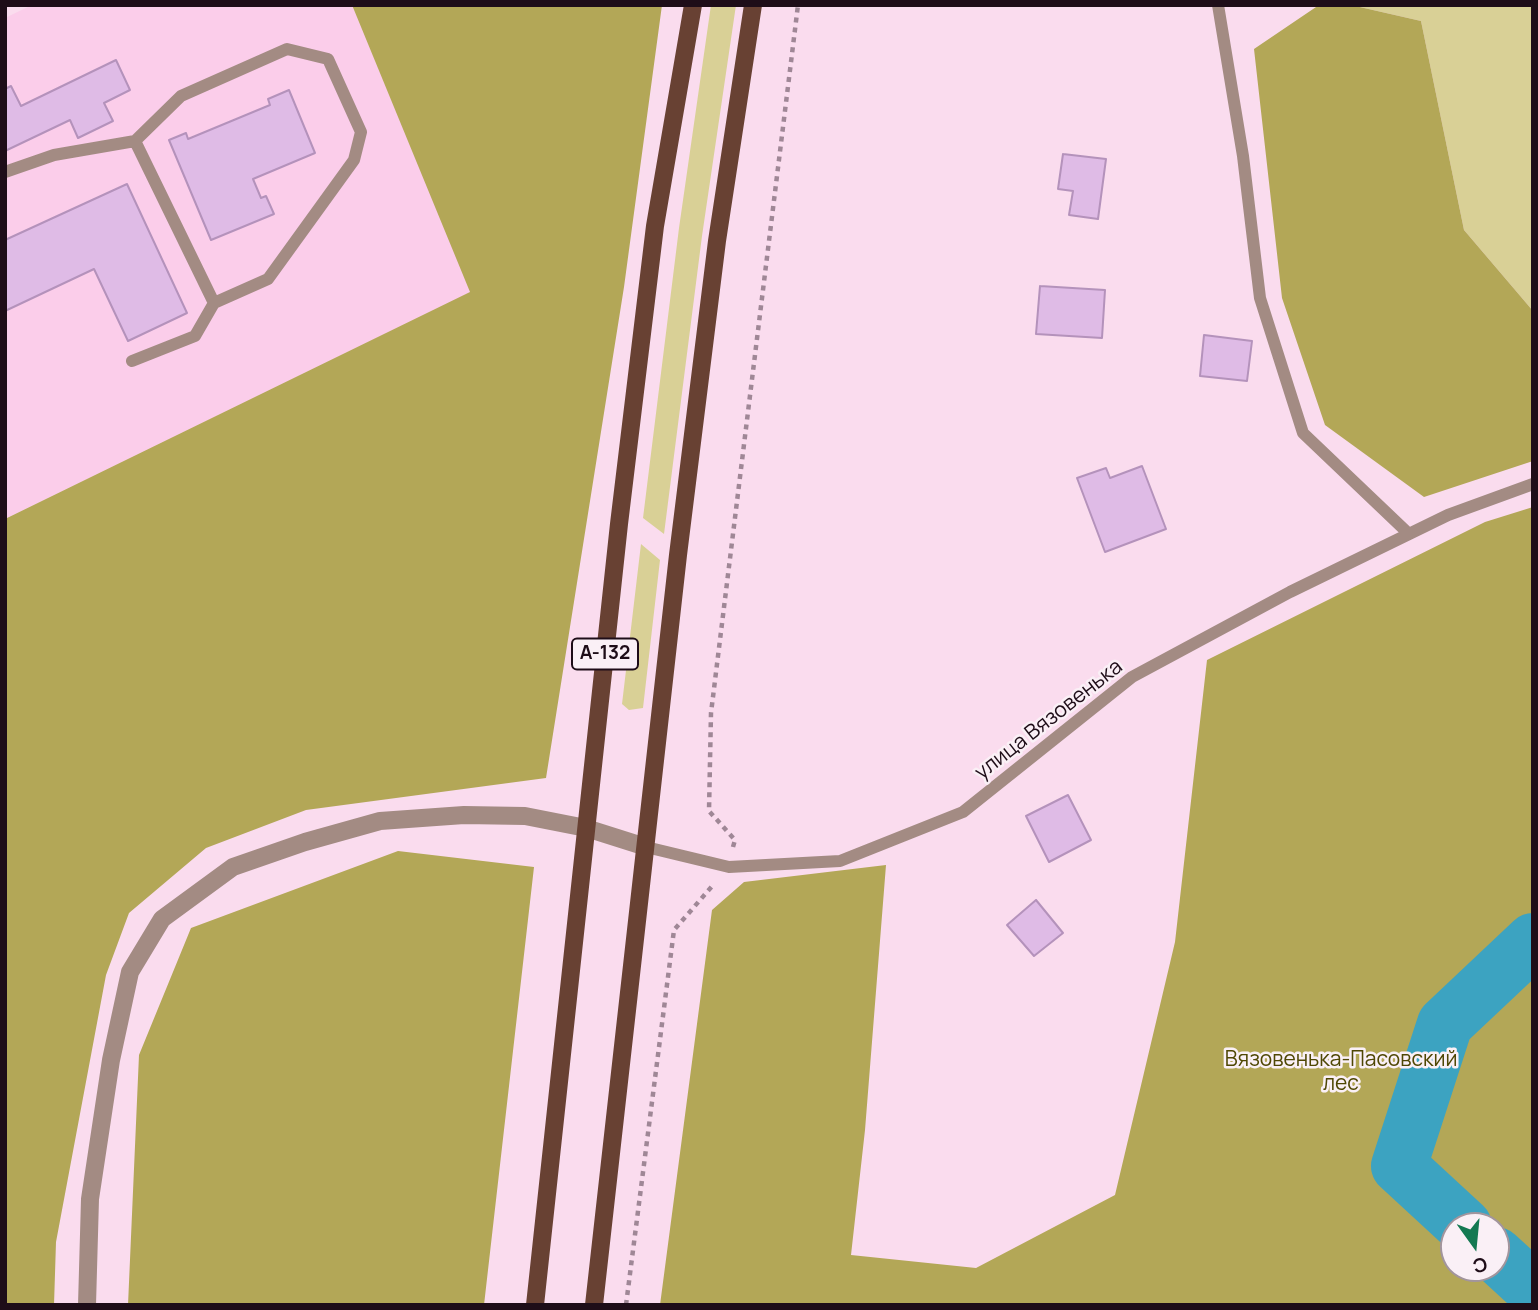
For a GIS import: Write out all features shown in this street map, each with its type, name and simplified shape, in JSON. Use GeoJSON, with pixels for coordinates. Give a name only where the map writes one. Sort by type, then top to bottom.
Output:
{"type":"FeatureCollection","features":[{"type":"Feature","properties":{"kind":"main road","name":"А-132"},"geometry":{"type":"LineString","coordinates":[[535,1305],[655,226],[693,5]]}},
{"type":"Feature","properties":{"kind":"main road","name":"А-132"},"geometry":{"type":"LineString","coordinates":[[594,1305],[678,555],[712,282],[753,5]]}},
{"type":"Feature","properties":{"kind":"street"},"geometry":{"type":"LineString","coordinates":[[87,1305],[90,1199],[111,1060],[130,972],[162,919],[233,867],[305,842],[380,821],[464,815],[525,816],[586,828],[646,847]]}},
{"type":"Feature","properties":{"kind":"lane"},"geometry":{"type":"LineString","coordinates":[[1218,5],[1243,156],[1260,298],[1303,432],[1409,534]]}},
{"type":"Feature","properties":{"kind":"lane"},"geometry":{"type":"LineString","coordinates":[[5,172],[54,155],[135,141],[181,96],[287,49],[328,59],[361,132],[354,160],[268,279],[214,303],[195,336],[132,361]]}},
{"type":"Feature","properties":{"kind":"lane"},"geometry":{"type":"LineString","coordinates":[[135,141],[214,303]]}},
{"type":"Feature","properties":{"kind":"lane","name":"улица Вязовенька"},"geometry":{"type":"LineString","coordinates":[[646,847],[729,867],[840,861],[963,812],[1132,677],[1290,592],[1448,515],[1533,484]]}},
{"type":"Feature","properties":{"kind":"path"},"geometry":{"type":"LineString","coordinates":[[626,1305],[674,930],[729,867],[735,840],[709,811],[711,713],[798,5]]}},
{"type":"Feature","properties":{"kind":"shaded area"},"geometry":{"type":"Polygon","coordinates":[[[32,5],[352,5],[471,292],[5,519],[5,18],[32,5]]]}},
{"type":"Feature","properties":{"kind":"shaded area"},"geometry":{"type":"Polygon","coordinates":[[[711,5],[736,5],[702,236],[664,534],[643,518],[679,228],[711,5]]]}},
{"type":"Feature","properties":{"kind":"shaded area"},"geometry":{"type":"Polygon","coordinates":[[[1351,5],[1533,5],[1533,311],[1464,230],[1421,21],[1351,5]]]}},
{"type":"Feature","properties":{"kind":"shaded area"},"geometry":{"type":"Polygon","coordinates":[[[641,544],[660,560],[643,708],[629,710],[622,704],[641,544]]]}},
{"type":"Feature","properties":{"kind":"green space"},"geometry":{"type":"Polygon","coordinates":[[[352,5],[662,5],[624,287],[546,778],[306,810],[206,848],[129,913],[106,975],[56,1242],[54,1305],[5,1305],[5,519],[470,292],[352,5]]]}},
{"type":"Feature","properties":{"kind":"green space"},"geometry":{"type":"Polygon","coordinates":[[[1319,5],[1351,5],[1421,21],[1464,230],[1533,311],[1533,461],[1424,497],[1325,425],[1282,298],[1254,49],[1319,5]]]}},
{"type":"Feature","properties":{"kind":"green space","name":"Вязовенька-Пасовский лес"},"geometry":{"type":"Polygon","coordinates":[[[1533,507],[1533,1305],[660,1305],[712,910],[744,882],[886,865],[865,1130],[851,1255],[976,1268],[1115,1195],[1175,942],[1207,660],[1485,522],[1533,507]]]}},
{"type":"Feature","properties":{"kind":"green space"},"geometry":{"type":"Polygon","coordinates":[[[398,851],[534,867],[484,1305],[128,1305],[139,1055],[191,928],[398,851]]]}},
{"type":"Feature","properties":{"kind":"building"},"geometry":{"type":"Polygon","coordinates":[[[116,60],[130,90],[104,103],[113,121],[78,138],[70,120],[5,151],[5,89],[11,86],[21,106],[116,60]]]}},
{"type":"Feature","properties":{"kind":"building"},"geometry":{"type":"Polygon","coordinates":[[[289,90],[315,153],[253,179],[261,198],[266,196],[274,214],[211,240],[169,140],[186,133],[188,139],[270,105],[268,99],[289,90]]]}},
{"type":"Feature","properties":{"kind":"building"},"geometry":{"type":"Polygon","coordinates":[[[1063,154],[1106,159],[1098,219],[1069,215],[1073,191],[1058,189],[1063,154]]]}},
{"type":"Feature","properties":{"kind":"building"},"geometry":{"type":"Polygon","coordinates":[[[127,184],[187,313],[128,341],[94,269],[5,311],[5,240],[127,184]]]}},
{"type":"Feature","properties":{"kind":"building"},"geometry":{"type":"Polygon","coordinates":[[[1040,286],[1105,290],[1102,338],[1036,334],[1040,286]]]}},
{"type":"Feature","properties":{"kind":"building"},"geometry":{"type":"Polygon","coordinates":[[[1204,335],[1252,341],[1247,381],[1200,376],[1204,335]]]}},
{"type":"Feature","properties":{"kind":"building"},"geometry":{"type":"Polygon","coordinates":[[[1142,466],[1166,529],[1105,552],[1077,478],[1106,468],[1110,478],[1142,466]]]}},
{"type":"Feature","properties":{"kind":"building"},"geometry":{"type":"Polygon","coordinates":[[[1068,795],[1091,840],[1049,862],[1026,816],[1068,795]]]}},
{"type":"Feature","properties":{"kind":"building"},"geometry":{"type":"Polygon","coordinates":[[[1036,900],[1063,933],[1034,956],[1007,925],[1036,900]]]}},
{"type":"Feature","properties":{"kind":"waterway"},"geometry":{"type":"LineString","coordinates":[[1449,1212],[1399,1166],[1445,1024],[1533,941]]}},
{"type":"Feature","properties":{"kind":"waterway"},"geometry":{"type":"LineString","coordinates":[[1510,1268],[1533,1289]]}}]}
